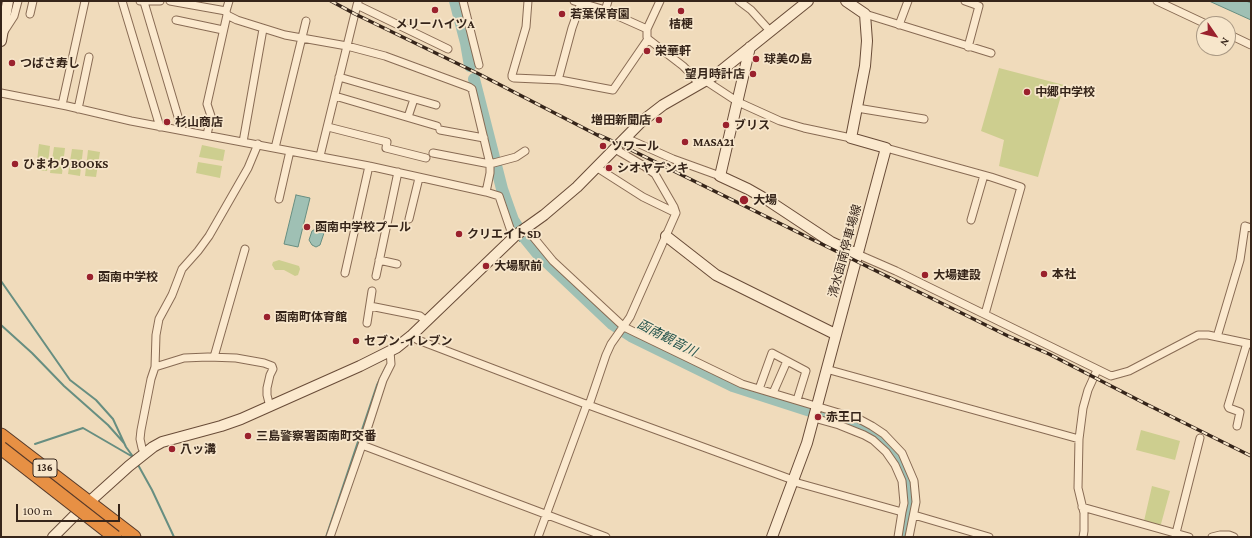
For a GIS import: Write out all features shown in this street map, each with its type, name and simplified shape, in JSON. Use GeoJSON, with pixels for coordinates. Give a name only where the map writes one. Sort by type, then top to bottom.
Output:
{"type":"FeatureCollection","features":[{"type":"Feature","properties":{"kind":"highway","name":"136"},"geometry":{"type":"LineString","coordinates":[[1,434],[134,537]]}},
{"type":"Feature","properties":{"kind":"highway"},"geometry":{"type":"LineString","coordinates":[[1,448],[115,537]]}},
{"type":"Feature","properties":{"kind":"highway","name":"136"},"geometry":{"type":"LineString","coordinates":[[1,453],[110,537]]}},
{"type":"Feature","properties":{"kind":"street"},"geometry":{"type":"LineString","coordinates":[[1,35],[8,1]]}},
{"type":"Feature","properties":{"kind":"street"},"geometry":{"type":"LineString","coordinates":[[1,35],[10,25],[18,1]]}},
{"type":"Feature","properties":{"kind":"street"},"geometry":{"type":"LineString","coordinates":[[30,14],[33,1]]}},
{"type":"Feature","properties":{"kind":"street"},"geometry":{"type":"LineString","coordinates":[[62,105],[85,1]]}},
{"type":"Feature","properties":{"kind":"street"},"geometry":{"type":"LineString","coordinates":[[122,1],[160,127]]}},
{"type":"Feature","properties":{"kind":"street"},"geometry":{"type":"LineString","coordinates":[[160,1],[142,1],[182,130]]}},
{"type":"Feature","properties":{"kind":"street"},"geometry":{"type":"LineString","coordinates":[[170,1],[226,13],[237,20],[285,35],[347,46],[385,56],[469,87],[472,89],[492,164],[486,192]]}},
{"type":"Feature","properties":{"kind":"street"},"geometry":{"type":"LineString","coordinates":[[207,135],[212,116],[207,104],[229,1]]}},
{"type":"Feature","properties":{"kind":"street"},"geometry":{"type":"LineString","coordinates":[[462,1],[479,65]]}},
{"type":"Feature","properties":{"kind":"street"},"geometry":{"type":"LineString","coordinates":[[528,1],[526,27],[512,76],[514,78],[558,80],[614,89],[648,39]]}},
{"type":"Feature","properties":{"kind":"street"},"geometry":{"type":"LineString","coordinates":[[605,11],[608,1]]}},
{"type":"Feature","properties":{"kind":"street"},"geometry":{"type":"LineString","coordinates":[[660,1],[647,29],[646,34],[648,39],[702,82],[738,102],[796,126],[851,138],[1021,186],[986,314]]}},
{"type":"Feature","properties":{"kind":"street"},"geometry":{"type":"LineString","coordinates":[[739,1],[751,10],[770,31]]}},
{"type":"Feature","properties":{"kind":"street"},"geometry":{"type":"LineString","coordinates":[[54,537],[78,512],[129,466],[153,447],[162,442],[221,426],[270,406],[390,351],[411,336],[514,236],[565,198],[641,122],[654,112],[730,64],[808,1]]}},
{"type":"Feature","properties":{"kind":"street"},"geometry":{"type":"LineString","coordinates":[[846,1],[865,14],[968,47],[992,53]]}},
{"type":"Feature","properties":{"kind":"street"},"geometry":{"type":"LineString","coordinates":[[899,25],[908,1]]}},
{"type":"Feature","properties":{"kind":"street"},"geometry":{"type":"LineString","coordinates":[[965,1],[979,6],[968,47]]}},
{"type":"Feature","properties":{"kind":"street"},"geometry":{"type":"LineString","coordinates":[[1156,1],[1196,19]]}},
{"type":"Feature","properties":{"kind":"street"},"geometry":{"type":"LineString","coordinates":[[558,80],[578,2],[605,11],[647,29]]}},
{"type":"Feature","properties":{"kind":"street"},"geometry":{"type":"LineString","coordinates":[[320,156],[358,3],[448,49]]}},
{"type":"Feature","properties":{"kind":"street"},"geometry":{"type":"LineString","coordinates":[[851,138],[867,54],[865,14]]}},
{"type":"Feature","properties":{"kind":"street"},"geometry":{"type":"LineString","coordinates":[[176,20],[223,30]]}},
{"type":"Feature","properties":{"kind":"street"},"geometry":{"type":"LineString","coordinates":[[275,148],[306,21]]}},
{"type":"Feature","properties":{"kind":"street"},"geometry":{"type":"LineString","coordinates":[[243,142],[264,29]]}},
{"type":"Feature","properties":{"kind":"street"},"geometry":{"type":"LineString","coordinates":[[1236,38],[1251,45]]}},
{"type":"Feature","properties":{"kind":"street"},"geometry":{"type":"LineString","coordinates":[[720,176],[750,47]]}},
{"type":"Feature","properties":{"kind":"street"},"geometry":{"type":"LineString","coordinates":[[78,109],[89,57]]}},
{"type":"Feature","properties":{"kind":"street"},"geometry":{"type":"LineString","coordinates":[[339,77],[436,105]]}},
{"type":"Feature","properties":{"kind":"street"},"geometry":{"type":"LineString","coordinates":[[1,93],[160,127],[258,144],[369,166],[486,192],[499,196],[514,236]]}},
{"type":"Feature","properties":{"kind":"street"},"geometry":{"type":"LineString","coordinates":[[335,96],[438,128],[484,138]]}},
{"type":"Feature","properties":{"kind":"street"},"geometry":{"type":"LineString","coordinates":[[408,118],[414,99]]}},
{"type":"Feature","properties":{"kind":"street"},"geometry":{"type":"LineString","coordinates":[[857,108],[924,119]]}},
{"type":"Feature","properties":{"kind":"street"},"geometry":{"type":"LineString","coordinates":[[328,127],[387,142],[386,148],[426,158]]}},
{"type":"Feature","properties":{"kind":"street"},"geometry":{"type":"LineString","coordinates":[[626,138],[673,159],[720,176],[755,193],[831,242],[986,314],[1111,376],[1129,371],[1198,335],[1208,335],[1249,344],[1228,406],[1228,408],[1240,412],[1237,426]]}},
{"type":"Feature","properties":{"kind":"street"},"geometry":{"type":"LineString","coordinates":[[142,456],[140,439],[141,430],[150,379],[155,366],[156,335],[159,319],[172,295],[182,269],[209,236],[248,168],[258,144]]}},
{"type":"Feature","properties":{"kind":"street","name":"清水函南停車場線"},"geometry":{"type":"LineString","coordinates":[[772,537],[807,444],[835,334],[886,148]]}},
{"type":"Feature","properties":{"kind":"street"},"geometry":{"type":"LineString","coordinates":[[538,537],[606,355],[611,344],[624,327],[637,302],[676,213],[674,207],[654,174],[644,166],[615,149]]}},
{"type":"Feature","properties":{"kind":"street"},"geometry":{"type":"LineString","coordinates":[[279,198],[290,151]]}},
{"type":"Feature","properties":{"kind":"street"},"geometry":{"type":"LineString","coordinates":[[433,153],[492,164],[516,157],[525,152]]}},
{"type":"Feature","properties":{"kind":"street"},"geometry":{"type":"LineString","coordinates":[[345,273],[369,166]]}},
{"type":"Feature","properties":{"kind":"street"},"geometry":{"type":"LineString","coordinates":[[596,167],[643,197],[676,213]]}},
{"type":"Feature","properties":{"kind":"street"},"geometry":{"type":"LineString","coordinates":[[376,276],[398,172]]}},
{"type":"Feature","properties":{"kind":"street"},"geometry":{"type":"LineString","coordinates":[[971,220],[984,175]]}},
{"type":"Feature","properties":{"kind":"street"},"geometry":{"type":"LineString","coordinates":[[409,219],[419,178]]}},
{"type":"Feature","properties":{"kind":"street"},"geometry":{"type":"LineString","coordinates":[[1218,337],[1240,260],[1244,226],[1251,228]]}},
{"type":"Feature","properties":{"kind":"street"},"geometry":{"type":"LineString","coordinates":[[525,228],[552,260],[624,327],[742,384],[797,400],[839,425],[884,434],[902,453],[915,486],[916,502],[914,515],[904,534]]}},
{"type":"Feature","properties":{"kind":"street"},"geometry":{"type":"LineString","coordinates":[[666,236],[716,275],[835,334]]}},
{"type":"Feature","properties":{"kind":"street"},"geometry":{"type":"LineString","coordinates":[[214,357],[245,249]]}},
{"type":"Feature","properties":{"kind":"street"},"geometry":{"type":"LineString","coordinates":[[379,260],[397,264]]}},
{"type":"Feature","properties":{"kind":"street"},"geometry":{"type":"LineString","coordinates":[[367,323],[372,291]]}},
{"type":"Feature","properties":{"kind":"street"},"geometry":{"type":"LineString","coordinates":[[370,306],[420,316],[426,321]]}},
{"type":"Feature","properties":{"kind":"street"},"geometry":{"type":"LineString","coordinates":[[411,336],[588,405],[798,483],[902,512]]}},
{"type":"Feature","properties":{"kind":"street"},"geometry":{"type":"LineString","coordinates":[[330,537],[383,380],[391,364],[390,351]]}},
{"type":"Feature","properties":{"kind":"street"},"geometry":{"type":"LineString","coordinates":[[759,389],[772,353],[806,371],[797,400]]}},
{"type":"Feature","properties":{"kind":"street"},"geometry":{"type":"LineString","coordinates":[[155,366],[184,358],[214,357],[254,361],[272,366],[273,369],[267,388],[270,406]]}},
{"type":"Feature","properties":{"kind":"street"},"geometry":{"type":"LineString","coordinates":[[773,393],[787,361]]}},
{"type":"Feature","properties":{"kind":"street"},"geometry":{"type":"LineString","coordinates":[[826,369],[1079,439]]}},
{"type":"Feature","properties":{"kind":"street"},"geometry":{"type":"LineString","coordinates":[[1083,537],[1085,521],[1078,488],[1079,439],[1088,390],[1097,370]]}},
{"type":"Feature","properties":{"kind":"street"},"geometry":{"type":"LineString","coordinates":[[816,412],[859,419],[866,430],[895,465],[902,481],[904,491],[902,512],[904,534]]}},
{"type":"Feature","properties":{"kind":"street"},"geometry":{"type":"LineString","coordinates":[[1176,533],[1200,438]]}},
{"type":"Feature","properties":{"kind":"street"},"geometry":{"type":"LineString","coordinates":[[362,445],[606,537]]}},
{"type":"Feature","properties":{"kind":"street"},"geometry":{"type":"LineString","coordinates":[[1082,507],[1189,537]]}},
{"type":"Feature","properties":{"kind":"street"},"geometry":{"type":"LineString","coordinates":[[914,515],[989,537]]}},
{"type":"Feature","properties":{"kind":"street"},"geometry":{"type":"LineString","coordinates":[[1212,537],[1220,534],[1234,537]]}},
{"type":"Feature","properties":{"kind":"green space"},"geometry":{"type":"Polygon","coordinates":[[[999,68],[1064,85],[1038,177],[999,166],[1004,140],[981,131],[999,68]]]}},
{"type":"Feature","properties":{"kind":"green space"},"geometry":{"type":"Polygon","coordinates":[[[39,144],[50,146],[47,171],[36,170],[39,144]]]}},
{"type":"Feature","properties":{"kind":"green space"},"geometry":{"type":"Polygon","coordinates":[[[202,145],[225,150],[223,161],[199,157],[202,145]]]}},
{"type":"Feature","properties":{"kind":"green space"},"geometry":{"type":"Polygon","coordinates":[[[54,147],[65,148],[62,174],[50,173],[54,147]]]}},
{"type":"Feature","properties":{"kind":"green space"},"geometry":{"type":"Polygon","coordinates":[[[72,149],[83,150],[80,176],[68,174],[72,149]]]}},
{"type":"Feature","properties":{"kind":"green space"},"geometry":{"type":"Polygon","coordinates":[[[88,150],[100,152],[96,177],[85,176],[88,150]]]}},
{"type":"Feature","properties":{"kind":"green space"},"geometry":{"type":"Polygon","coordinates":[[[198,162],[222,166],[220,178],[196,173],[198,162]]]}},
{"type":"Feature","properties":{"kind":"green space"},"geometry":{"type":"Polygon","coordinates":[[[279,260],[299,266],[300,269],[298,275],[295,276],[284,270],[275,270],[272,265],[273,262],[279,260]]]}},
{"type":"Feature","properties":{"kind":"green space"},"geometry":{"type":"Polygon","coordinates":[[[1141,430],[1180,441],[1175,460],[1136,450],[1141,430]]]}},
{"type":"Feature","properties":{"kind":"green space"},"geometry":{"type":"Polygon","coordinates":[[[1152,486],[1170,491],[1161,524],[1159,525],[1144,521],[1152,486]]]}},
{"type":"Feature","properties":{"kind":"water"},"geometry":{"type":"Polygon","coordinates":[[[1209,1],[1246,1],[1251,3],[1251,20],[1209,1]]]}},
{"type":"Feature","properties":{"kind":"water"},"geometry":{"type":"Polygon","coordinates":[[[296,195],[310,198],[298,247],[284,244],[296,195]]]}},
{"type":"Feature","properties":{"kind":"water"},"geometry":{"type":"Polygon","coordinates":[[[317,228],[321,229],[324,233],[320,245],[316,247],[312,245],[309,240],[312,231],[317,228]]]}},
{"type":"Feature","properties":{"kind":"waterway","name":"函南観音川"},"geometry":{"type":"LineString","coordinates":[[455,1],[466,43],[470,66]]}},
{"type":"Feature","properties":{"kind":"waterway","name":"函南観音川"},"geometry":{"type":"LineString","coordinates":[[474,79],[502,189],[509,209],[513,220],[537,253],[612,324],[631,336],[733,386],[860,427],[878,438],[892,450],[901,463],[908,485],[909,506],[903,537]]}},
{"type":"Feature","properties":{"kind":"waterway","name":"函南観音川"},"geometry":{"type":"LineString","coordinates":[[520,241],[524,237]]}},
{"type":"Feature","properties":{"kind":"waterway"},"geometry":{"type":"LineString","coordinates":[[1,281],[70,380],[96,400],[113,419],[126,447],[134,458]]}},
{"type":"Feature","properties":{"kind":"waterway"},"geometry":{"type":"LineString","coordinates":[[1,325],[32,353],[64,386],[108,425],[124,443]]}},
{"type":"Feature","properties":{"kind":"waterway"},"geometry":{"type":"LineString","coordinates":[[326,537],[377,385],[386,367]]}},
{"type":"Feature","properties":{"kind":"waterway"},"geometry":{"type":"LineString","coordinates":[[35,444],[83,428],[133,457]]}},
{"type":"Feature","properties":{"kind":"waterway"},"geometry":{"type":"LineString","coordinates":[[137,463],[152,490],[174,537]]}},
{"type":"Feature","properties":{"kind":"railway"},"geometry":{"type":"LineString","coordinates":[[331,1],[479,74],[603,138]]}},
{"type":"Feature","properties":{"kind":"railway"},"geometry":{"type":"LineString","coordinates":[[599,135],[1008,336],[1049,354],[1251,456]]}},
{"type":"Feature","properties":{"kind":"place","name":"メリーハイツA"},"geometry":{"type":"Point","coordinates":[435,10]}},
{"type":"Feature","properties":{"kind":"place","name":"桔梗"},"geometry":{"type":"Point","coordinates":[681,11]}},
{"type":"Feature","properties":{"kind":"place","name":"若葉保育園"},"geometry":{"type":"Point","coordinates":[562,14]}},
{"type":"Feature","properties":{"kind":"place","name":"栄華軒"},"geometry":{"type":"Point","coordinates":[647,51]}},
{"type":"Feature","properties":{"kind":"place","name":"球美の島"},"geometry":{"type":"Point","coordinates":[756,59]}},
{"type":"Feature","properties":{"kind":"place","name":"つばさ寿し"},"geometry":{"type":"Point","coordinates":[12,63]}},
{"type":"Feature","properties":{"kind":"place","name":"望月時計店"},"geometry":{"type":"Point","coordinates":[753,74]}},
{"type":"Feature","properties":{"kind":"place","name":"中郷中学校"},"geometry":{"type":"Point","coordinates":[1027,92]}},
{"type":"Feature","properties":{"kind":"place","name":"増田新聞店"},"geometry":{"type":"Point","coordinates":[659,120]}},
{"type":"Feature","properties":{"kind":"place","name":"杉山商店"},"geometry":{"type":"Point","coordinates":[167,122]}},
{"type":"Feature","properties":{"kind":"place","name":"ブリス"},"geometry":{"type":"Point","coordinates":[726,125]}},
{"type":"Feature","properties":{"kind":"place","name":"MASA21"},"geometry":{"type":"Point","coordinates":[685,142]}},
{"type":"Feature","properties":{"kind":"place","name":"ソワール"},"geometry":{"type":"Point","coordinates":[603,146]}},
{"type":"Feature","properties":{"kind":"place","name":"ひまわりBOOKS"},"geometry":{"type":"Point","coordinates":[15,164]}},
{"type":"Feature","properties":{"kind":"place","name":"シオヤデンキ"},"geometry":{"type":"Point","coordinates":[609,168]}},
{"type":"Feature","properties":{"kind":"place","name":"大場"},"geometry":{"type":"Point","coordinates":[744,200]}},
{"type":"Feature","properties":{"kind":"place","name":"函南中学校プール"},"geometry":{"type":"Point","coordinates":[307,227]}},
{"type":"Feature","properties":{"kind":"place","name":"クリエイトSD"},"geometry":{"type":"Point","coordinates":[459,234]}},
{"type":"Feature","properties":{"kind":"place","name":"大場駅前"},"geometry":{"type":"Point","coordinates":[486,266]}},
{"type":"Feature","properties":{"kind":"place","name":"本社"},"geometry":{"type":"Point","coordinates":[1044,274]}},
{"type":"Feature","properties":{"kind":"place","name":"大場建設"},"geometry":{"type":"Point","coordinates":[925,275]}},
{"type":"Feature","properties":{"kind":"place","name":"函南中学校"},"geometry":{"type":"Point","coordinates":[90,277]}},
{"type":"Feature","properties":{"kind":"place","name":"函南町体育館"},"geometry":{"type":"Point","coordinates":[267,317]}},
{"type":"Feature","properties":{"kind":"place","name":"セブン-イレブン"},"geometry":{"type":"Point","coordinates":[356,341]}},
{"type":"Feature","properties":{"kind":"place","name":"赤王口"},"geometry":{"type":"Point","coordinates":[818,417]}},
{"type":"Feature","properties":{"kind":"place","name":"三島警察署函南町交番"},"geometry":{"type":"Point","coordinates":[248,436]}},
{"type":"Feature","properties":{"kind":"place","name":"八ッ溝"},"geometry":{"type":"Point","coordinates":[172,449]}}]}
